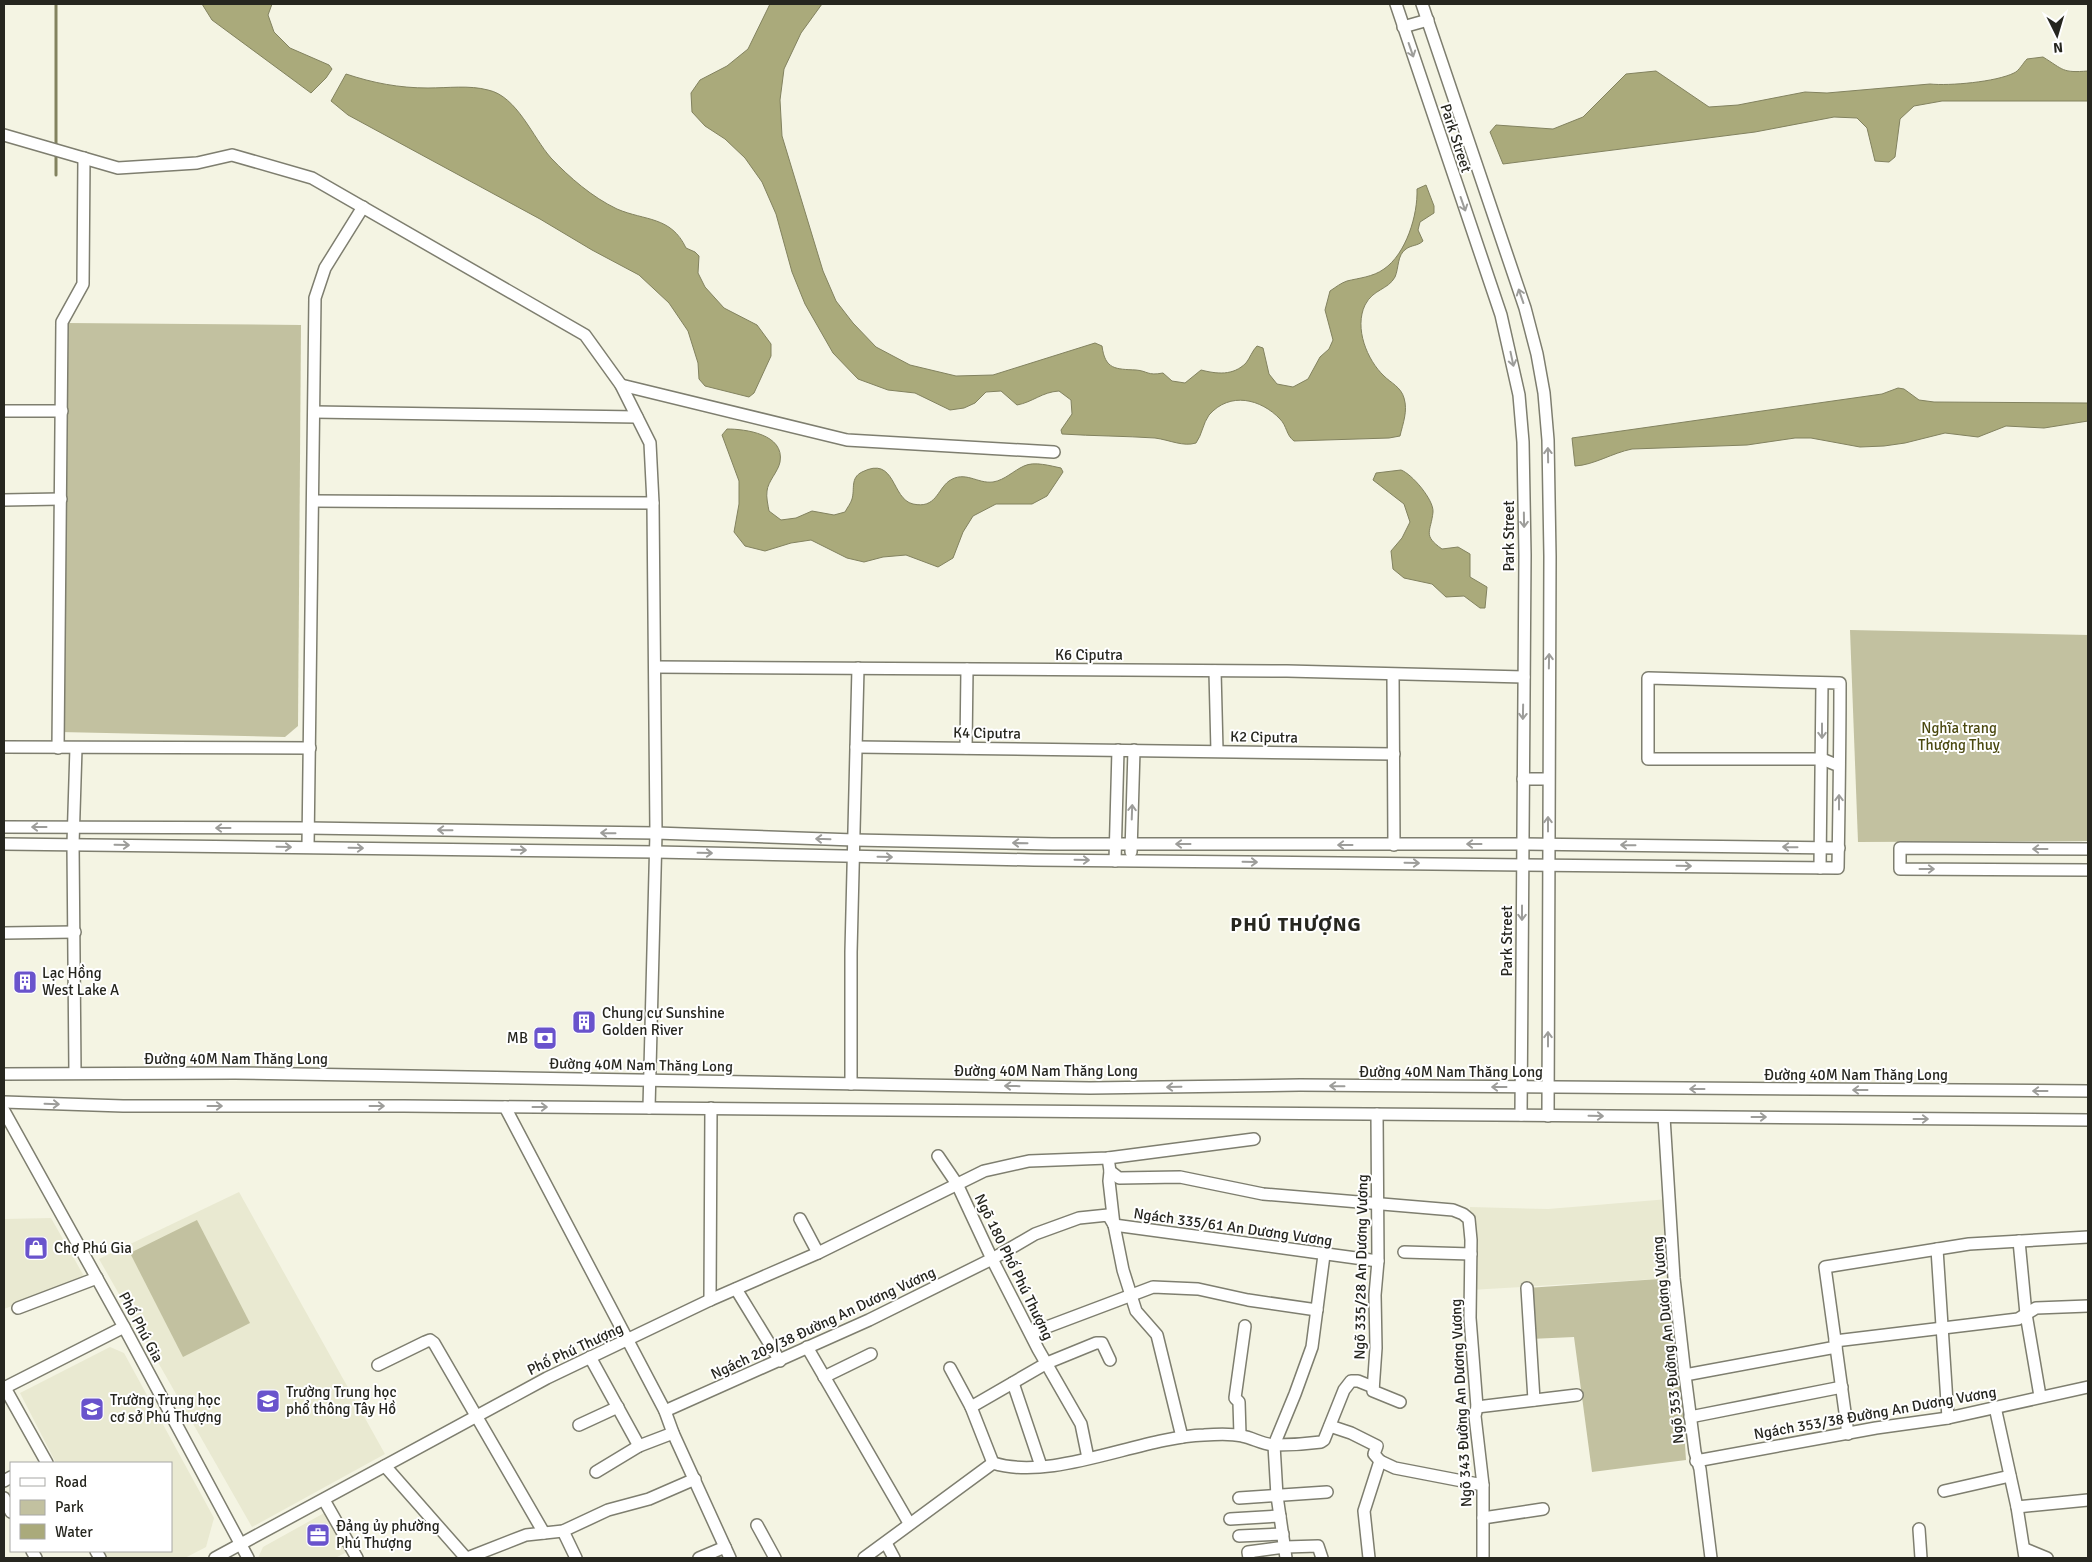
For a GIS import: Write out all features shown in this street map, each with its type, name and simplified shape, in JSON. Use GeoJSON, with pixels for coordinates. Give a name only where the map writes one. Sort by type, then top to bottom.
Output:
{"type":"FeatureCollection","features":[{"type":"Feature","properties":{"kind":"street","name":"Park Street"},"geometry":{"type":"LineString","coordinates":[[1396,4],[1501,315],[1512,357],[1519,396],[1523,442],[1525,555],[1520,1115]]}},
{"type":"Feature","properties":{"kind":"street","name":"Park Street"},"geometry":{"type":"LineString","coordinates":[[1422,4],[1526,308],[1544,393],[1548,440],[1550,528],[1548,1116]]}},
{"type":"Feature","properties":{"kind":"street"},"geometry":{"type":"LineString","coordinates":[[1403,27],[1428,20]]}},
{"type":"Feature","properties":{"kind":"street"},"geometry":{"type":"LineString","coordinates":[[4,135],[118,168],[197,163],[232,155],[312,178],[585,334],[621,385],[650,443],[653,502],[656,852],[649,1108]]}},
{"type":"Feature","properties":{"kind":"street"},"geometry":{"type":"LineString","coordinates":[[58,748],[62,322],[83,284],[84,158]]}},
{"type":"Feature","properties":{"kind":"street"},"geometry":{"type":"LineString","coordinates":[[308,847],[314,501],[315,298],[325,268],[363,207]]}},
{"type":"Feature","properties":{"kind":"street"},"geometry":{"type":"LineString","coordinates":[[621,385],[847,440],[1054,452]]}},
{"type":"Feature","properties":{"kind":"street"},"geometry":{"type":"LineString","coordinates":[[4,411],[62,411]]}},
{"type":"Feature","properties":{"kind":"street"},"geometry":{"type":"LineString","coordinates":[[314,412],[637,416]]}},
{"type":"Feature","properties":{"kind":"street"},"geometry":{"type":"LineString","coordinates":[[4,500],[61,499]]}},
{"type":"Feature","properties":{"kind":"street"},"geometry":{"type":"LineString","coordinates":[[314,501],[653,502]]}},
{"type":"Feature","properties":{"kind":"street","name":"K6 Ciputra"},"geometry":{"type":"LineString","coordinates":[[654,667],[1215,671],[1524,677]]}},
{"type":"Feature","properties":{"kind":"street"},"geometry":{"type":"LineString","coordinates":[[851,1084],[853,856],[858,668]]}},
{"type":"Feature","properties":{"kind":"street"},"geometry":{"type":"LineString","coordinates":[[966,748],[967,669]]}},
{"type":"Feature","properties":{"kind":"street"},"geometry":{"type":"LineString","coordinates":[[1215,671],[1217,752]]}},
{"type":"Feature","properties":{"kind":"street"},"geometry":{"type":"LineString","coordinates":[[1392,675],[1394,845]]}},
{"type":"Feature","properties":{"kind":"street"},"geometry":{"type":"LineString","coordinates":[[4,844],[656,852],[1131,861],[1838,868],[1840,683],[1648,678],[1648,759],[1822,759],[1839,766]]}},
{"type":"Feature","properties":{"kind":"street"},"geometry":{"type":"LineString","coordinates":[[1820,868],[1822,683]]}},
{"type":"Feature","properties":{"kind":"street"},"geometry":{"type":"LineString","coordinates":[[4,747],[310,748]]}},
{"type":"Feature","properties":{"kind":"street","name":"K4 Ciputra"},"geometry":{"type":"LineString","coordinates":[[856,747],[1134,750]]}},
{"type":"Feature","properties":{"kind":"street"},"geometry":{"type":"LineString","coordinates":[[75,1073],[73,844],[76,748]]}},
{"type":"Feature","properties":{"kind":"street"},"geometry":{"type":"LineString","coordinates":[[1115,860],[1118,750]]}},
{"type":"Feature","properties":{"kind":"street"},"geometry":{"type":"LineString","coordinates":[[1131,861],[1134,750]]}},
{"type":"Feature","properties":{"kind":"street","name":"K2 Ciputra"},"geometry":{"type":"LineString","coordinates":[[1134,750],[1394,754]]}},
{"type":"Feature","properties":{"kind":"street"},"geometry":{"type":"LineString","coordinates":[[1523,779],[1548,779]]}},
{"type":"Feature","properties":{"kind":"street"},"geometry":{"type":"LineString","coordinates":[[4,827],[307,828],[656,833],[854,840],[1115,844],[1548,844],[1839,848]]}},
{"type":"Feature","properties":{"kind":"street"},"geometry":{"type":"LineString","coordinates":[[2088,849],[1900,848],[1900,869],[2088,870]]}},
{"type":"Feature","properties":{"kind":"street"},"geometry":{"type":"LineString","coordinates":[[4,933],[75,932]]}},
{"type":"Feature","properties":{"kind":"street","name":"Đường 40M Nam Thăng Long"},"geometry":{"type":"LineString","coordinates":[[4,1074],[235,1073],[1090,1088],[1300,1085],[2088,1091]]}},
{"type":"Feature","properties":{"kind":"street"},"geometry":{"type":"LineString","coordinates":[[4,1102],[123,1106],[505,1106],[2088,1120]]}},
{"type":"Feature","properties":{"kind":"street"},"geometry":{"type":"LineString","coordinates":[[505,1106],[665,1411],[673,1433],[730,1558]]}},
{"type":"Feature","properties":{"kind":"street"},"geometry":{"type":"LineString","coordinates":[[710,1300],[711,1108]]}},
{"type":"Feature","properties":{"kind":"street","name":"Phố Phú Gia"},"geometry":{"type":"LineString","coordinates":[[4,1111],[124,1327],[248,1558]]}},
{"type":"Feature","properties":{"kind":"street","name":"Ngõ 335/28 An Dương Vương"},"geometry":{"type":"LineString","coordinates":[[1372,1387],[1376,1348],[1375,1295],[1378,1261],[1377,1114]]}},
{"type":"Feature","properties":{"kind":"street","name":"Ngõ 353 Đường An Dương Vương"},"geometry":{"type":"LineString","coordinates":[[1664,1117],[1674,1278],[1684,1375],[1696,1462],[1700,1469],[1711,1558]]}},
{"type":"Feature","properties":{"kind":"street","name":"Phố Phú Thượng"},"geometry":{"type":"LineString","coordinates":[[215,1558],[324,1500],[476,1415],[710,1300],[818,1253],[984,1172],[1029,1161],[1108,1158],[1254,1139]]}},
{"type":"Feature","properties":{"kind":"street","name":"Ngõ 180 Phố Phú Thượng"},"geometry":{"type":"LineString","coordinates":[[938,1156],[957,1184],[992,1259],[1081,1424],[1088,1458]]}},
{"type":"Feature","properties":{"kind":"street"},"geometry":{"type":"LineString","coordinates":[[1108,1158],[1114,1225],[1123,1270],[1136,1311],[1157,1335],[1182,1437]]}},
{"type":"Feature","properties":{"kind":"street"},"geometry":{"type":"LineString","coordinates":[[1110,1171],[1119,1178],[1180,1177],[1264,1194],[1378,1205]]}},
{"type":"Feature","properties":{"kind":"street","name":"Ngõ 343 Đường An Dương Vương"},"geometry":{"type":"LineString","coordinates":[[1378,1205],[1454,1210],[1469,1219],[1471,1227],[1470,1318],[1477,1407],[1475,1416],[1483,1485],[1483,1558]]}},
{"type":"Feature","properties":{"kind":"street","name":"Ngách 335/61 An Dương Vương"},"geometry":{"type":"LineString","coordinates":[[992,1259],[1035,1234],[1079,1218],[1108,1215],[1114,1225],[1378,1261]]}},
{"type":"Feature","properties":{"kind":"street"},"geometry":{"type":"LineString","coordinates":[[800,1219],[818,1253]]}},
{"type":"Feature","properties":{"kind":"street"},"geometry":{"type":"LineString","coordinates":[[1848,1434],[1825,1267],[1969,1244],[2088,1237]]}},
{"type":"Feature","properties":{"kind":"street"},"geometry":{"type":"LineString","coordinates":[[2020,1241],[2026,1314],[2040,1396]]}},
{"type":"Feature","properties":{"kind":"street"},"geometry":{"type":"LineString","coordinates":[[1938,1249],[1948,1418]]}},
{"type":"Feature","properties":{"kind":"street"},"geometry":{"type":"LineString","coordinates":[[1404,1252],[1471,1254]]}},
{"type":"Feature","properties":{"kind":"street"},"geometry":{"type":"LineString","coordinates":[[1285,1552],[1277,1496],[1274,1445],[1296,1394],[1312,1348],[1324,1255]]}},
{"type":"Feature","properties":{"kind":"street","name":"Ngách 209/38 Đường An Dương Vương"},"geometry":{"type":"LineString","coordinates":[[665,1411],[869,1320],[992,1259]]}},
{"type":"Feature","properties":{"kind":"street"},"geometry":{"type":"LineString","coordinates":[[18,1308],[97,1278]]}},
{"type":"Feature","properties":{"kind":"street"},"geometry":{"type":"LineString","coordinates":[[1031,1333],[1153,1287],[1198,1289],[1248,1300],[1317,1310]]}},
{"type":"Feature","properties":{"kind":"street"},"geometry":{"type":"LineString","coordinates":[[1527,1288],[1534,1400]]}},
{"type":"Feature","properties":{"kind":"street"},"geometry":{"type":"LineString","coordinates":[[736,1289],[780,1361]]}},
{"type":"Feature","properties":{"kind":"street"},"geometry":{"type":"LineString","coordinates":[[1684,1375],[1836,1344],[2018,1319],[2036,1308],[2088,1306]]}},
{"type":"Feature","properties":{"kind":"street"},"geometry":{"type":"LineString","coordinates":[[1240,1435],[1239,1402],[1234,1398],[1245,1326]]}},
{"type":"Feature","properties":{"kind":"street"},"geometry":{"type":"LineString","coordinates":[[44,1462],[4,1388],[124,1327]]}},
{"type":"Feature","properties":{"kind":"street"},"geometry":{"type":"LineString","coordinates":[[378,1365],[430,1340],[434,1343],[544,1533]]}},
{"type":"Feature","properties":{"kind":"street"},"geometry":{"type":"LineString","coordinates":[[971,1407],[1047,1363],[1099,1342],[1102,1343],[1110,1360]]}},
{"type":"Feature","properties":{"kind":"street"},"geometry":{"type":"LineString","coordinates":[[807,1348],[909,1523]]}},
{"type":"Feature","properties":{"kind":"street"},"geometry":{"type":"LineString","coordinates":[[824,1377],[871,1354]]}},
{"type":"Feature","properties":{"kind":"street"},"geometry":{"type":"LineString","coordinates":[[590,1358],[639,1446]]}},
{"type":"Feature","properties":{"kind":"street"},"geometry":{"type":"LineString","coordinates":[[950,1368],[971,1407],[993,1463]]}},
{"type":"Feature","properties":{"kind":"street"},"geometry":{"type":"LineString","coordinates":[[993,1463],[1006,1467],[1041,1466],[1088,1458],[1182,1437],[1203,1435],[1240,1435],[1274,1445],[1321,1442],[1324,1440],[1344,1390],[1351,1381],[1358,1381],[1372,1387],[1373,1391],[1400,1402]]}},
{"type":"Feature","properties":{"kind":"street"},"geometry":{"type":"LineString","coordinates":[[1012,1383],[1041,1466]]}},
{"type":"Feature","properties":{"kind":"street"},"geometry":{"type":"LineString","coordinates":[[1690,1417],[1842,1387]]}},
{"type":"Feature","properties":{"kind":"street","name":"Ngách 353/38 Đường An Dương Vương"},"geometry":{"type":"LineString","coordinates":[[1696,1462],[1948,1418],[2040,1396],[2088,1387]]}},
{"type":"Feature","properties":{"kind":"street"},"geometry":{"type":"LineString","coordinates":[[1477,1407],[1577,1395]]}},
{"type":"Feature","properties":{"kind":"street"},"geometry":{"type":"LineString","coordinates":[[579,1425],[618,1406]]}},
{"type":"Feature","properties":{"kind":"street"},"geometry":{"type":"LineString","coordinates":[[1995,1407],[2017,1506],[2025,1554],[2047,1558]]}},
{"type":"Feature","properties":{"kind":"street"},"geometry":{"type":"LineString","coordinates":[[1330,1426],[1350,1432],[1377,1446],[1374,1454],[1380,1461],[1395,1468],[1483,1485]]}},
{"type":"Feature","properties":{"kind":"street"},"geometry":{"type":"LineString","coordinates":[[596,1472],[639,1446],[673,1433]]}},
{"type":"Feature","properties":{"kind":"street"},"geometry":{"type":"LineString","coordinates":[[1369,1558],[1364,1511],[1380,1461]]}},
{"type":"Feature","properties":{"kind":"street"},"geometry":{"type":"LineString","coordinates":[[864,1558],[993,1463]]}},
{"type":"Feature","properties":{"kind":"street"},"geometry":{"type":"LineString","coordinates":[[385,1466],[466,1558],[526,1535],[563,1530],[608,1510],[649,1499],[695,1479]]}},
{"type":"Feature","properties":{"kind":"street"},"geometry":{"type":"LineString","coordinates":[[1944,1491],[2010,1476]]}},
{"type":"Feature","properties":{"kind":"street"},"geometry":{"type":"LineString","coordinates":[[1239,1498],[1327,1492]]}},
{"type":"Feature","properties":{"kind":"street"},"geometry":{"type":"LineString","coordinates":[[4,1498],[10,1510]]}},
{"type":"Feature","properties":{"kind":"street"},"geometry":{"type":"LineString","coordinates":[[324,1500],[357,1558]]}},
{"type":"Feature","properties":{"kind":"street"},"geometry":{"type":"LineString","coordinates":[[2017,1506],[2088,1500]]}},
{"type":"Feature","properties":{"kind":"street"},"geometry":{"type":"LineString","coordinates":[[1483,1518],[1543,1509]]}},
{"type":"Feature","properties":{"kind":"street"},"geometry":{"type":"LineString","coordinates":[[1230,1519],[1280,1516]]}},
{"type":"Feature","properties":{"kind":"street"},"geometry":{"type":"LineString","coordinates":[[757,1524],[775,1558]]}},
{"type":"Feature","properties":{"kind":"street"},"geometry":{"type":"LineString","coordinates":[[1919,1529],[1921,1558]]}},
{"type":"Feature","properties":{"kind":"street"},"geometry":{"type":"LineString","coordinates":[[563,1530],[576,1558]]}},
{"type":"Feature","properties":{"kind":"street"},"geometry":{"type":"LineString","coordinates":[[1239,1536],[1282,1534]]}},
{"type":"Feature","properties":{"kind":"street"},"geometry":{"type":"LineString","coordinates":[[886,1543],[894,1558]]}},
{"type":"Feature","properties":{"kind":"street"},"geometry":{"type":"LineString","coordinates":[[1249,1558],[1248,1552],[1285,1552],[1318,1546],[1322,1558]]}},
{"type":"Feature","properties":{"kind":"street"},"geometry":{"type":"LineString","coordinates":[[699,1558],[725,1547]]}},
{"type":"Feature","properties":{"kind":"shaded area","name":"Trường Trung học phổ thông Tây Hồ"},"geometry":{"type":"Polygon","coordinates":[[[239,1192],[385,1454],[252,1527],[99,1259],[239,1192]]]}},
{"type":"Feature","properties":{"kind":"shaded area"},"geometry":{"type":"Polygon","coordinates":[[[1669,1199],[1674,1278],[1470,1290],[1470,1207],[1548,1209],[1669,1199]]]}},
{"type":"Feature","properties":{"kind":"shaded area","name":"Chợ Phú Gia"},"geometry":{"type":"Polygon","coordinates":[[[51,1218],[85,1278],[4,1309],[4,1219],[51,1218]]]}},
{"type":"Feature","properties":{"kind":"shaded area","name":"Trường Trung học cơ sở Phú Thượng"},"geometry":{"type":"Polygon","coordinates":[[[110,1347],[124,1353],[214,1518],[206,1547],[185,1558],[107,1558],[104,1552],[172,1552],[172,1462],[55,1462],[20,1393],[110,1347]]]}},
{"type":"Feature","properties":{"kind":"shaded area"},"geometry":{"type":"Polygon","coordinates":[[[326,1512],[349,1551],[335,1558],[258,1558],[263,1547],[326,1512]]]}},
{"type":"Feature","properties":{"kind":"green space"},"geometry":{"type":"Polygon","coordinates":[[[67,323],[301,325],[298,726],[285,737],[60,732],[67,323]]]}},
{"type":"Feature","properties":{"kind":"green space","name":"Nghĩa trang Thượng Thuỵ"},"geometry":{"type":"Polygon","coordinates":[[[1850,630],[2088,635],[2088,841],[1858,842],[1850,630]]]}},
{"type":"Feature","properties":{"kind":"green space"},"geometry":{"type":"Polygon","coordinates":[[[197,1220],[250,1323],[183,1357],[130,1253],[197,1220]]]}},
{"type":"Feature","properties":{"kind":"green space"},"geometry":{"type":"Polygon","coordinates":[[[1674,1278],[1686,1460],[1592,1472],[1574,1337],[1530,1339],[1527,1288],[1674,1278]]]}},
{"type":"Feature","properties":{"kind":"water"},"geometry":{"type":"Polygon","coordinates":[[[202,4],[272,4],[268,15],[274,32],[290,48],[329,65],[332,69],[311,93],[212,20],[202,4]]]}},
{"type":"Feature","properties":{"kind":"water"},"geometry":{"type":"Polygon","coordinates":[[[770,4],[822,4],[801,33],[784,69],[780,100],[782,136],[823,271],[836,301],[853,323],[876,347],[910,365],[956,376],[993,375],[1095,343],[1102,346],[1106,360],[1113,367],[1151,374],[1163,373],[1172,381],[1185,383],[1201,370],[1225,373],[1236,370],[1246,363],[1257,346],[1263,348],[1269,374],[1277,384],[1293,387],[1308,379],[1320,357],[1329,349],[1333,340],[1325,310],[1330,291],[1347,281],[1375,274],[1392,262],[1399,254],[1413,222],[1417,189],[1426,185],[1434,206],[1434,213],[1420,222],[1418,230],[1423,241],[1403,252],[1395,277],[1388,285],[1368,300],[1362,314],[1361,324],[1364,343],[1372,361],[1384,376],[1403,394],[1405,412],[1400,436],[1294,441],[1289,436],[1282,422],[1272,412],[1245,400],[1236,400],[1217,407],[1207,418],[1196,443],[1191,444],[1181,444],[1155,438],[1062,434],[1061,430],[1072,414],[1071,400],[1059,391],[1048,393],[1017,405],[1001,391],[986,392],[975,403],[964,408],[950,410],[915,393],[888,390],[858,379],[833,353],[805,304],[792,272],[776,214],[762,182],[745,158],[725,139],[705,126],[692,112],[691,93],[700,80],[727,66],[748,49],[770,4]]]}},
{"type":"Feature","properties":{"kind":"water"},"geometry":{"type":"Polygon","coordinates":[[[2043,57],[2064,70],[2088,71],[2088,101],[1942,101],[1914,106],[1900,119],[1895,157],[1889,162],[1875,161],[1867,128],[1857,118],[1834,117],[1755,132],[1503,164],[1490,132],[1496,125],[1553,129],[1583,117],[1626,74],[1656,71],[1709,107],[1738,105],[1805,92],[1827,93],[1985,81],[2014,73],[2027,59],[2043,57]]]}},
{"type":"Feature","properties":{"kind":"water"},"geometry":{"type":"Polygon","coordinates":[[[346,74],[396,86],[481,88],[508,100],[524,119],[544,150],[566,173],[599,199],[617,209],[656,221],[673,230],[686,248],[699,256],[698,273],[705,287],[724,308],[757,325],[771,344],[771,356],[754,393],[749,397],[705,386],[699,379],[698,363],[688,331],[669,303],[639,275],[348,115],[331,101],[346,74]]]}},
{"type":"Feature","properties":{"kind":"water"},"geometry":{"type":"Polygon","coordinates":[[[1898,388],[1904,389],[1919,400],[1934,402],[2088,403],[2088,421],[2044,428],[2006,426],[1978,437],[1945,433],[1884,446],[1860,447],[1811,438],[1795,438],[1747,445],[1632,449],[1575,466],[1572,438],[1882,394],[1898,388]]]}},
{"type":"Feature","properties":{"kind":"water"},"geometry":{"type":"Polygon","coordinates":[[[727,429],[753,432],[770,439],[776,445],[780,453],[780,462],[769,484],[767,496],[769,511],[781,520],[796,518],[812,511],[834,515],[845,512],[852,499],[856,477],[858,474],[873,468],[881,469],[887,473],[906,500],[913,504],[921,505],[927,504],[935,498],[949,481],[955,478],[966,477],[993,482],[1024,466],[1033,464],[1061,468],[1063,472],[1047,496],[1032,504],[996,504],[973,516],[963,532],[953,558],[938,567],[906,555],[883,557],[864,562],[847,558],[811,540],[791,543],[765,551],[745,546],[734,532],[739,504],[739,481],[722,435],[727,429]]]}},
{"type":"Feature","properties":{"kind":"water"},"geometry":{"type":"Polygon","coordinates":[[[1401,470],[1406,472],[1416,482],[1430,501],[1433,512],[1429,533],[1432,540],[1442,549],[1458,547],[1470,554],[1470,577],[1487,587],[1485,608],[1480,608],[1464,596],[1446,597],[1432,584],[1404,578],[1393,569],[1391,551],[1402,538],[1410,522],[1404,504],[1373,480],[1376,473],[1401,470]]]}},
{"type":"Feature","properties":{"kind":"waterway"},"geometry":{"type":"LineString","coordinates":[[56,4],[56,175]]}},
{"type":"Feature","properties":{"kind":"place","name":"Lạc Hồng West Lake A"},"geometry":{"type":"Point","coordinates":[25,982]}},
{"type":"Feature","properties":{"kind":"place","name":"Chung cư Sunshine Golden River"},"geometry":{"type":"Point","coordinates":[584,1022]}},
{"type":"Feature","properties":{"kind":"place","name":"MB"},"geometry":{"type":"Point","coordinates":[545,1038]}},
{"type":"Feature","properties":{"kind":"place","name":"Chợ Phú Gia"},"geometry":{"type":"Point","coordinates":[36,1248]}},
{"type":"Feature","properties":{"kind":"place","name":"Trường Trung học phổ thông Tây Hồ"},"geometry":{"type":"Point","coordinates":[268,1401]}},
{"type":"Feature","properties":{"kind":"place","name":"Trường Trung học cơ sở Phú Thượng"},"geometry":{"type":"Point","coordinates":[92,1409]}},
{"type":"Feature","properties":{"kind":"place","name":"Đảng ủy phường Phú Thượng"},"geometry":{"type":"Point","coordinates":[318,1535]}},
{"type":"Feature","properties":{"kind":"district","name":"PHÚ THƯỢNG"},"geometry":{"type":"Point","coordinates":[1296,924]}}]}
